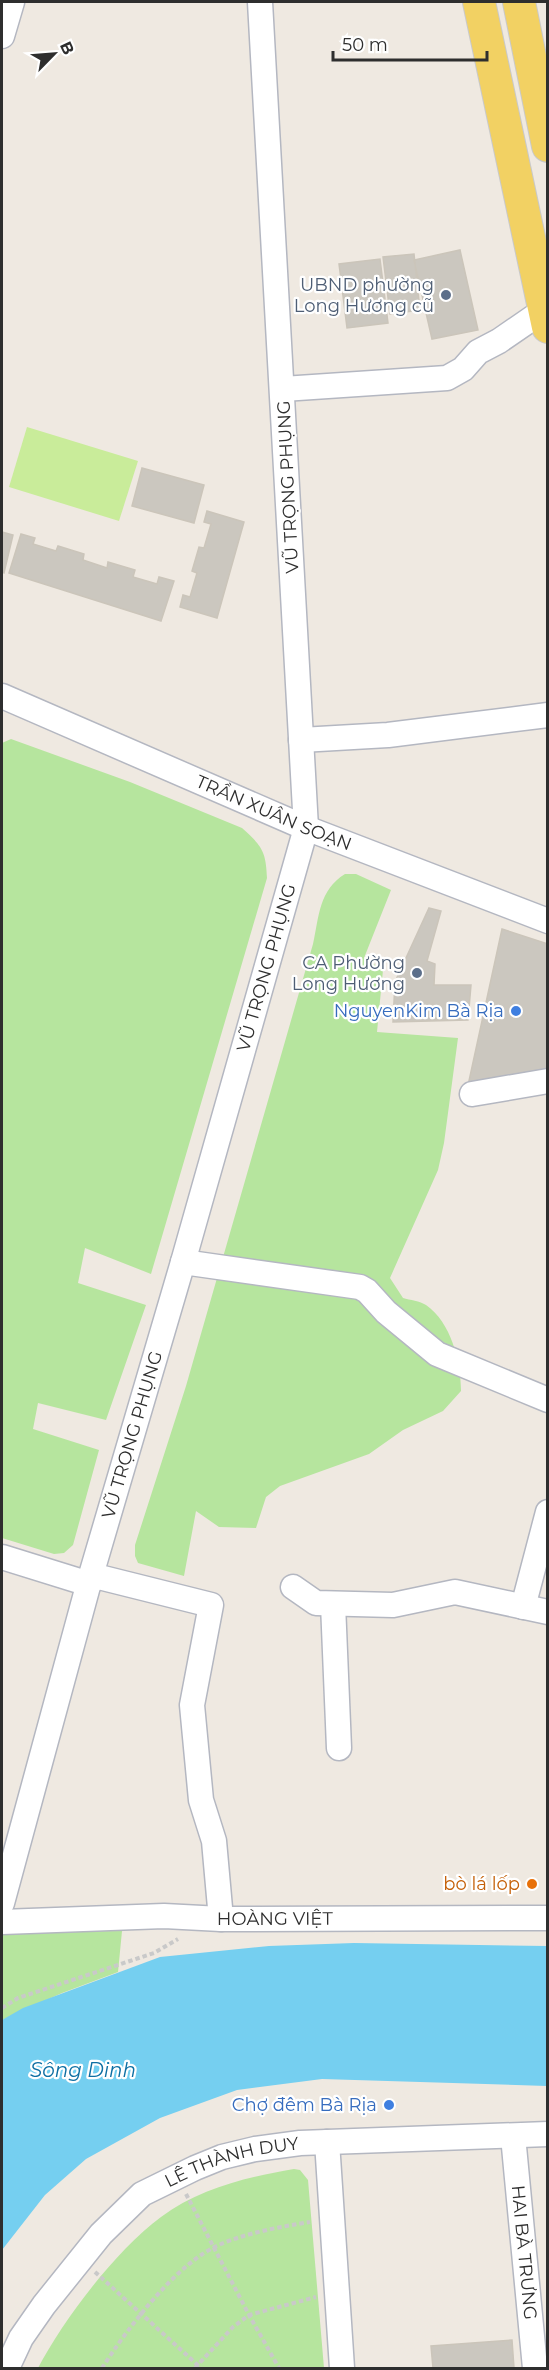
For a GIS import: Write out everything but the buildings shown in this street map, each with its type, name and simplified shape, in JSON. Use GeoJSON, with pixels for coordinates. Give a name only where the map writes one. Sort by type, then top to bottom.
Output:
{"type":"FeatureCollection","features":[{"type":"Feature","properties":{"kind":"main road"},"geometry":{"type":"LineString","coordinates":[[482,2],[546,319]]}},
{"type":"Feature","properties":{"kind":"main road"},"geometry":{"type":"LineString","coordinates":[[519,2],[548,146]]}},
{"type":"Feature","properties":{"kind":"street"},"geometry":{"type":"LineString","coordinates":[[2,36],[12,2]]}},
{"type":"Feature","properties":{"kind":"street","name":"VŨ TRỌNG PHỤNG"},"geometry":{"type":"LineString","coordinates":[[2,1903],[90,1579],[306,828],[260,2]]}},
{"type":"Feature","properties":{"kind":"street"},"geometry":{"type":"LineString","coordinates":[[283,389],[447,378],[463,369],[478,352],[546,319]]}},
{"type":"Feature","properties":{"kind":"street","name":"TRẦN XUÂN SOẠN"},"geometry":{"type":"LineString","coordinates":[[2,696],[306,828],[548,921]]}},
{"type":"Feature","properties":{"kind":"street"},"geometry":{"type":"LineString","coordinates":[[301,740],[388,735],[548,715]]}},
{"type":"Feature","properties":{"kind":"street"},"geometry":{"type":"LineString","coordinates":[[472,1094],[548,1081]]}},
{"type":"Feature","properties":{"kind":"street"},"geometry":{"type":"LineString","coordinates":[[183,1262],[360,1287],[437,1354],[548,1400]]}},
{"type":"Feature","properties":{"kind":"street"},"geometry":{"type":"LineString","coordinates":[[523,1607],[548,1512]]}},
{"type":"Feature","properties":{"kind":"street"},"geometry":{"type":"LineString","coordinates":[[2,1557],[211,1605],[192,1705],[201,1800],[214,1842],[221,1919]]}},
{"type":"Feature","properties":{"kind":"street"},"geometry":{"type":"LineString","coordinates":[[292,1587],[316,1603],[393,1605],[455,1592],[548,1612]]}},
{"type":"Feature","properties":{"kind":"street"},"geometry":{"type":"LineString","coordinates":[[333,1604],[339,1748]]}},
{"type":"Feature","properties":{"kind":"street","name":"HOÀNG VIỆT"},"geometry":{"type":"LineString","coordinates":[[2,1922],[164,1916],[221,1919],[548,1918]]}},
{"type":"Feature","properties":{"kind":"street","name":"LÊ THÀNH DUY"},"geometry":{"type":"LineString","coordinates":[[7,2368],[21,2338],[44,2305],[101,2234],[142,2194],[177,2176],[222,2157],[255,2149],[327,2142],[548,2134]]}},
{"type":"Feature","properties":{"kind":"street","name":"HAI BÀ TRƯNG"},"geometry":{"type":"LineString","coordinates":[[513,2136],[535,2368]]}},
{"type":"Feature","properties":{"kind":"street"},"geometry":{"type":"LineString","coordinates":[[327,2142],[342,2368]]}},
{"type":"Feature","properties":{"kind":"path"},"geometry":{"type":"LineString","coordinates":[[2,2008],[18,1998],[154,1953],[179,1939]]}},
{"type":"Feature","properties":{"kind":"path"},"geometry":{"type":"LineString","coordinates":[[177,2176],[279,2368]]}},
{"type":"Feature","properties":{"kind":"path"},"geometry":{"type":"LineString","coordinates":[[102,2368],[141,2313],[179,2274],[219,2244],[273,2228],[332,2217]]}},
{"type":"Feature","properties":{"kind":"path"},"geometry":{"type":"LineString","coordinates":[[80,2258],[198,2367],[233,2327],[249,2315],[290,2302],[337,2293]]}},
{"type":"Feature","properties":{"kind":"green space"},"geometry":{"type":"Polygon","coordinates":[[[27,427],[138,461],[119,521],[9,487],[27,427]]]}},
{"type":"Feature","properties":{"kind":"green space"},"geometry":{"type":"Polygon","coordinates":[[[11,739],[130,782],[242,828],[262,850],[267,878],[151,1274],[85,1248],[78,1283],[146,1305],[106,1420],[38,1403],[33,1429],[99,1450],[73,1545],[64,1553],[54,1554],[2,1538],[2,743],[11,739]]]}},
{"type":"Feature","properties":{"kind":"green space"},"geometry":{"type":"Polygon","coordinates":[[[345,874],[356,874],[391,890],[364,958],[383,970],[377,1032],[458,1038],[444,1143],[438,1170],[390,1278],[403,1298],[426,1305],[442,1322],[457,1356],[461,1391],[443,1411],[403,1430],[369,1454],[280,1486],[266,1497],[256,1528],[219,1527],[196,1511],[184,1576],[138,1563],[135,1556],[135,1545],[186,1386],[313,944],[319,914],[330,888],[345,874]]]}},
{"type":"Feature","properties":{"kind":"green space"},"geometry":{"type":"Polygon","coordinates":[[[122,1931],[118,1972],[62,1993],[2,2020],[2,1932],[122,1931]]]}},
{"type":"Feature","properties":{"kind":"green space"},"geometry":{"type":"Polygon","coordinates":[[[294,2169],[300,2170],[308,2180],[324,2368],[38,2368],[62,2328],[92,2286],[126,2248],[161,2217],[208,2191],[242,2180],[294,2169]]]}},
{"type":"Feature","properties":{"kind":"water","name":"Sông Dinh"},"geometry":{"type":"Polygon","coordinates":[[[354,1943],[547,1946],[547,2086],[322,2079],[237,2090],[160,2118],[86,2159],[45,2195],[2,2250],[2,2020],[23,2008],[160,1957],[269,1946],[354,1943]]]}},
{"type":"Feature","properties":{"kind":"place","name":"UBND phường Long Hương cũ"},"geometry":{"type":"Point","coordinates":[446,295]}},
{"type":"Feature","properties":{"kind":"place","name":"CA Phường Long Hương"},"geometry":{"type":"Point","coordinates":[417,973]}},
{"type":"Feature","properties":{"kind":"place","name":"NguyenKim Bà Rịa"},"geometry":{"type":"Point","coordinates":[516,1011]}},
{"type":"Feature","properties":{"kind":"place","name":"bò lá lốp"},"geometry":{"type":"Point","coordinates":[532,1884]}},
{"type":"Feature","properties":{"kind":"place","name":"Chợ đêm Bà Rịa"},"geometry":{"type":"Point","coordinates":[389,2105]}}]}
